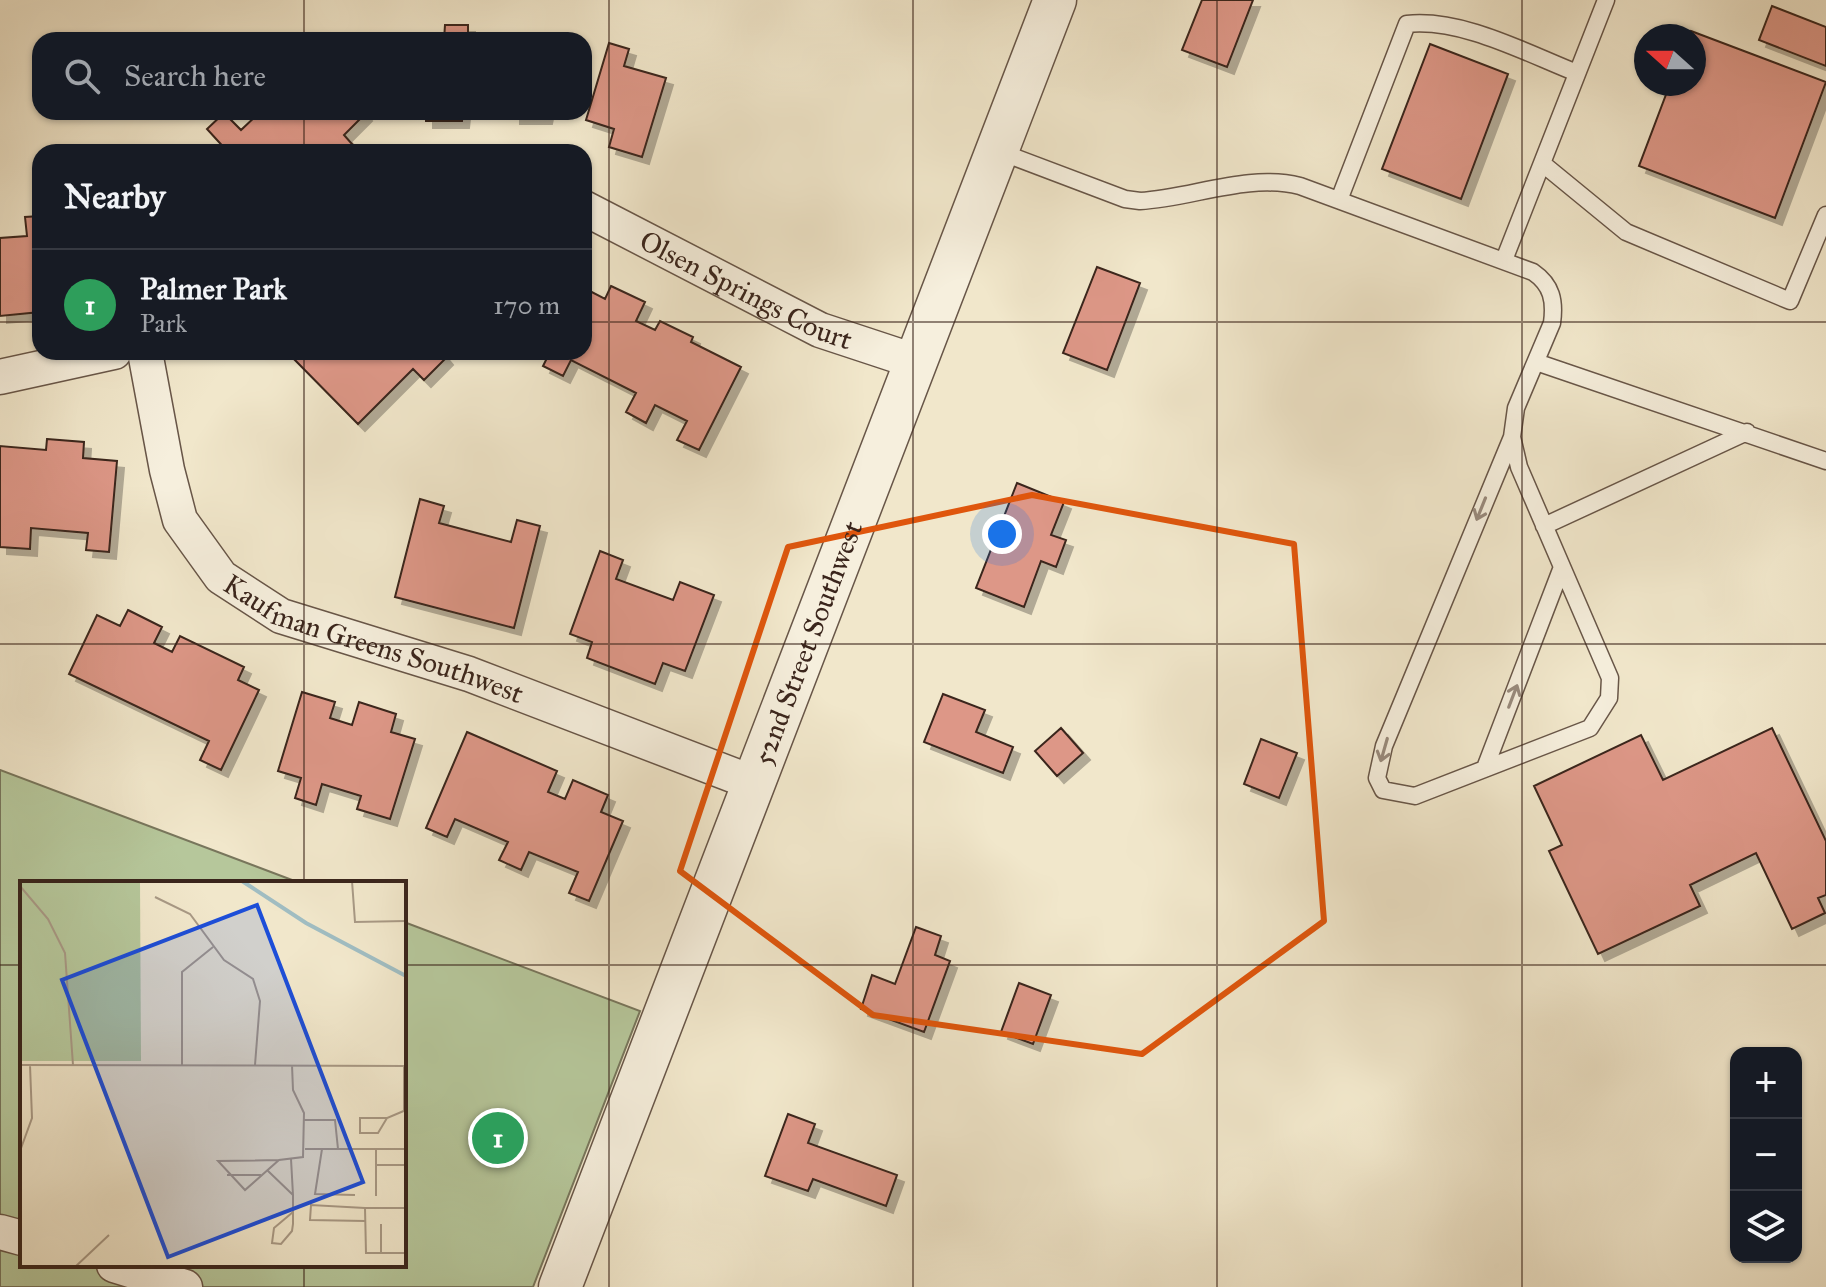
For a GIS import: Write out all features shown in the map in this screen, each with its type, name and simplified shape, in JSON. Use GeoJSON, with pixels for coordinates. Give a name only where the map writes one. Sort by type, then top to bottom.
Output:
{"type":"FeatureCollection","features":[{"type":"Feature","properties":{"kind":"street","name":"52nd Street Southwest"},"geometry":{"type":"LineString","coordinates":[[560,1287],[1055,0]]}},
{"type":"Feature","properties":{"kind":"street","name":"Olsen Springs Court"},"geometry":{"type":"LineString","coordinates":[[592,212],[820,330],[914,361]]}},
{"type":"Feature","properties":{"kind":"street"},"geometry":{"type":"LineString","coordinates":[[0,377],[78,360]]}},
{"type":"Feature","properties":{"kind":"street","name":"Kaufman Greens Southwest"},"geometry":{"type":"LineString","coordinates":[[146,360],[167,470],[180,520],[221,577],[281,616],[469,674],[756,784]]}},
{"type":"Feature","properties":{"kind":"street"},"geometry":{"type":"LineString","coordinates":[[0,1232],[20,1237]]}},
{"type":"Feature","properties":{"kind":"street"},"geometry":{"type":"LineString","coordinates":[[120,1267],[185,1287]]}},
{"type":"Feature","properties":{"kind":"lane"},"geometry":{"type":"LineString","coordinates":[[1504,260],[1606,0]]}},
{"type":"Feature","properties":{"kind":"lane"},"geometry":{"type":"LineString","coordinates":[[1339,200],[1407,24],[1430,21],[1465,29],[1577,73]]}},
{"type":"Feature","properties":{"kind":"lane"},"geometry":{"type":"LineString","coordinates":[[997,150],[1125,199],[1140,201],[1268,181],[1300,186],[1504,260],[1533,272],[1549,287],[1554,309],[1552,323],[1516,408],[1512,437],[1384,746],[1377,778],[1383,790],[1415,796],[1590,728],[1609,698],[1610,678],[1519,467],[1512,437]]}},
{"type":"Feature","properties":{"kind":"lane"},"geometry":{"type":"LineString","coordinates":[[1543,164],[1626,232],[1790,301],[1826,215]]}},
{"type":"Feature","properties":{"kind":"lane"},"geometry":{"type":"LineString","coordinates":[[1536,362],[1826,461]]}},
{"type":"Feature","properties":{"kind":"lane"},"geometry":{"type":"LineString","coordinates":[[1544,526],[1747,432]]}},
{"type":"Feature","properties":{"kind":"lane"},"geometry":{"type":"LineString","coordinates":[[1485,768],[1562,567]]}},
{"type":"Feature","properties":{"kind":"highlighted area"},"geometry":{"type":"Polygon","coordinates":[[[1032,495],[1294,544],[1324,921],[1142,1054],[873,1015],[680,871],[788,547],[1032,495]]]}},
{"type":"Feature","properties":{"kind":"green space"},"geometry":{"type":"Polygon","coordinates":[[[0,770],[295,881],[20,881],[20,1267],[406,1267],[406,923],[640,1011],[533,1287],[0,1287],[0,770]]]}},
{"type":"Feature","properties":{"kind":"building"},"geometry":{"type":"Polygon","coordinates":[[[1202,0],[1253,0],[1227,67],[1182,50],[1202,0]]]}},
{"type":"Feature","properties":{"kind":"building"},"geometry":{"type":"Polygon","coordinates":[[[1772,6],[1826,27],[1826,66],[1759,40],[1772,6]]]}},
{"type":"Feature","properties":{"kind":"building"},"geometry":{"type":"Polygon","coordinates":[[[445,25],[468,25],[468,32],[445,32],[445,25]]]}},
{"type":"Feature","properties":{"kind":"building"},"geometry":{"type":"Polygon","coordinates":[[[1706,37],[1826,82],[1775,218],[1639,166],[1665,96],[1706,96],[1706,37]]]}},
{"type":"Feature","properties":{"kind":"building"},"geometry":{"type":"Polygon","coordinates":[[[609,43],[629,49],[624,66],[666,78],[642,157],[609,147],[614,129],[586,120],[592,120],[592,100],[609,43]]]}},
{"type":"Feature","properties":{"kind":"building"},"geometry":{"type":"Polygon","coordinates":[[[1430,44],[1508,74],[1461,199],[1382,169],[1430,44]]]}},
{"type":"Feature","properties":{"kind":"building"},"geometry":{"type":"Polygon","coordinates":[[[217,120],[231,120],[241,130],[252,120],[359,120],[344,135],[352,144],[221,144],[207,129],[217,120]]]}},
{"type":"Feature","properties":{"kind":"building"},"geometry":{"type":"Polygon","coordinates":[[[25,217],[32,217],[32,313],[0,316],[0,238],[27,236],[25,217]]]}},
{"type":"Feature","properties":{"kind":"building"},"geometry":{"type":"Polygon","coordinates":[[[1097,267],[1140,283],[1107,370],[1063,353],[1097,267]]]}},
{"type":"Feature","properties":{"kind":"building"},"geometry":{"type":"Polygon","coordinates":[[[611,286],[645,302],[636,321],[655,330],[660,321],[693,337],[691,342],[741,367],[699,450],[677,440],[687,421],[655,405],[646,423],[626,412],[636,393],[571,360],[592,360],[592,292],[605,299],[611,286]]]}},
{"type":"Feature","properties":{"kind":"building"},"geometry":{"type":"Polygon","coordinates":[[[295,360],[444,360],[424,380],[413,369],[358,424],[295,360]]]}},
{"type":"Feature","properties":{"kind":"building"},"geometry":{"type":"Polygon","coordinates":[[[546,360],[571,360],[563,376],[543,366],[546,360]]]}},
{"type":"Feature","properties":{"kind":"building"},"geometry":{"type":"Polygon","coordinates":[[[47,439],[84,442],[83,458],[117,461],[109,552],[86,550],[88,533],[31,528],[30,549],[0,547],[0,446],[46,450],[47,439]]]}},
{"type":"Feature","properties":{"kind":"building"},"geometry":{"type":"Polygon","coordinates":[[[1017,483],[1064,502],[1051,535],[1066,540],[1056,567],[1041,561],[1024,607],[976,588],[1017,483]]]}},
{"type":"Feature","properties":{"kind":"building"},"geometry":{"type":"Polygon","coordinates":[[[420,499],[444,506],[439,523],[511,542],[517,520],[540,526],[514,628],[395,597],[420,499]]]}},
{"type":"Feature","properties":{"kind":"building"},"geometry":{"type":"Polygon","coordinates":[[[600,551],[623,560],[616,579],[673,600],[680,582],[714,595],[685,671],[663,663],[655,684],[587,658],[592,642],[570,634],[600,551]]]}},
{"type":"Feature","properties":{"kind":"building"},"geometry":{"type":"Polygon","coordinates":[[[128,610],[162,627],[154,643],[172,652],[180,636],[244,667],[238,680],[259,690],[221,770],[200,760],[209,741],[69,674],[97,615],[120,626],[128,610]]]}},
{"type":"Feature","properties":{"kind":"building"},"geometry":{"type":"Polygon","coordinates":[[[302,692],[335,702],[330,718],[352,725],[359,702],[396,714],[391,732],[415,739],[390,819],[357,809],[361,796],[322,784],[316,805],[295,798],[301,778],[278,771],[302,692]]]}},
{"type":"Feature","properties":{"kind":"building"},"geometry":{"type":"Polygon","coordinates":[[[943,694],[985,710],[976,732],[1013,747],[1003,773],[924,742],[943,694]]]}},
{"type":"Feature","properties":{"kind":"building"},"geometry":{"type":"Polygon","coordinates":[[[1061,728],[1083,753],[1057,776],[1035,751],[1061,728]]]}},
{"type":"Feature","properties":{"kind":"building"},"geometry":{"type":"Polygon","coordinates":[[[1772,728],[1826,841],[1826,895],[1818,898],[1825,913],[1792,929],[1756,853],[1690,885],[1700,906],[1598,954],[1549,851],[1562,845],[1534,786],[1641,735],[1663,780],[1772,728]]]}},
{"type":"Feature","properties":{"kind":"building"},"geometry":{"type":"Polygon","coordinates":[[[467,732],[557,771],[548,792],[565,799],[573,780],[608,795],[601,812],[623,821],[589,901],[569,893],[578,872],[529,852],[521,870],[499,860],[508,842],[455,819],[447,837],[426,828],[467,732]]]}},
{"type":"Feature","properties":{"kind":"building"},"geometry":{"type":"Polygon","coordinates":[[[1261,739],[1297,753],[1279,798],[1244,784],[1261,739]]]}},
{"type":"Feature","properties":{"kind":"building"},"geometry":{"type":"Polygon","coordinates":[[[916,927],[941,936],[935,955],[950,961],[924,1032],[861,1009],[872,975],[895,984],[916,927]]]}},
{"type":"Feature","properties":{"kind":"building"},"geometry":{"type":"Polygon","coordinates":[[[1019,983],[1051,995],[1033,1044],[1001,1032],[1019,983]]]}},
{"type":"Feature","properties":{"kind":"building"},"geometry":{"type":"Polygon","coordinates":[[[788,1114],[815,1124],[808,1143],[897,1175],[886,1206],[813,1179],[808,1191],[765,1176],[788,1114]]]}},
{"type":"Feature","properties":{"kind":"place","name":"Palmer Park"},"geometry":{"type":"Point","coordinates":[498,1138]}}]}
